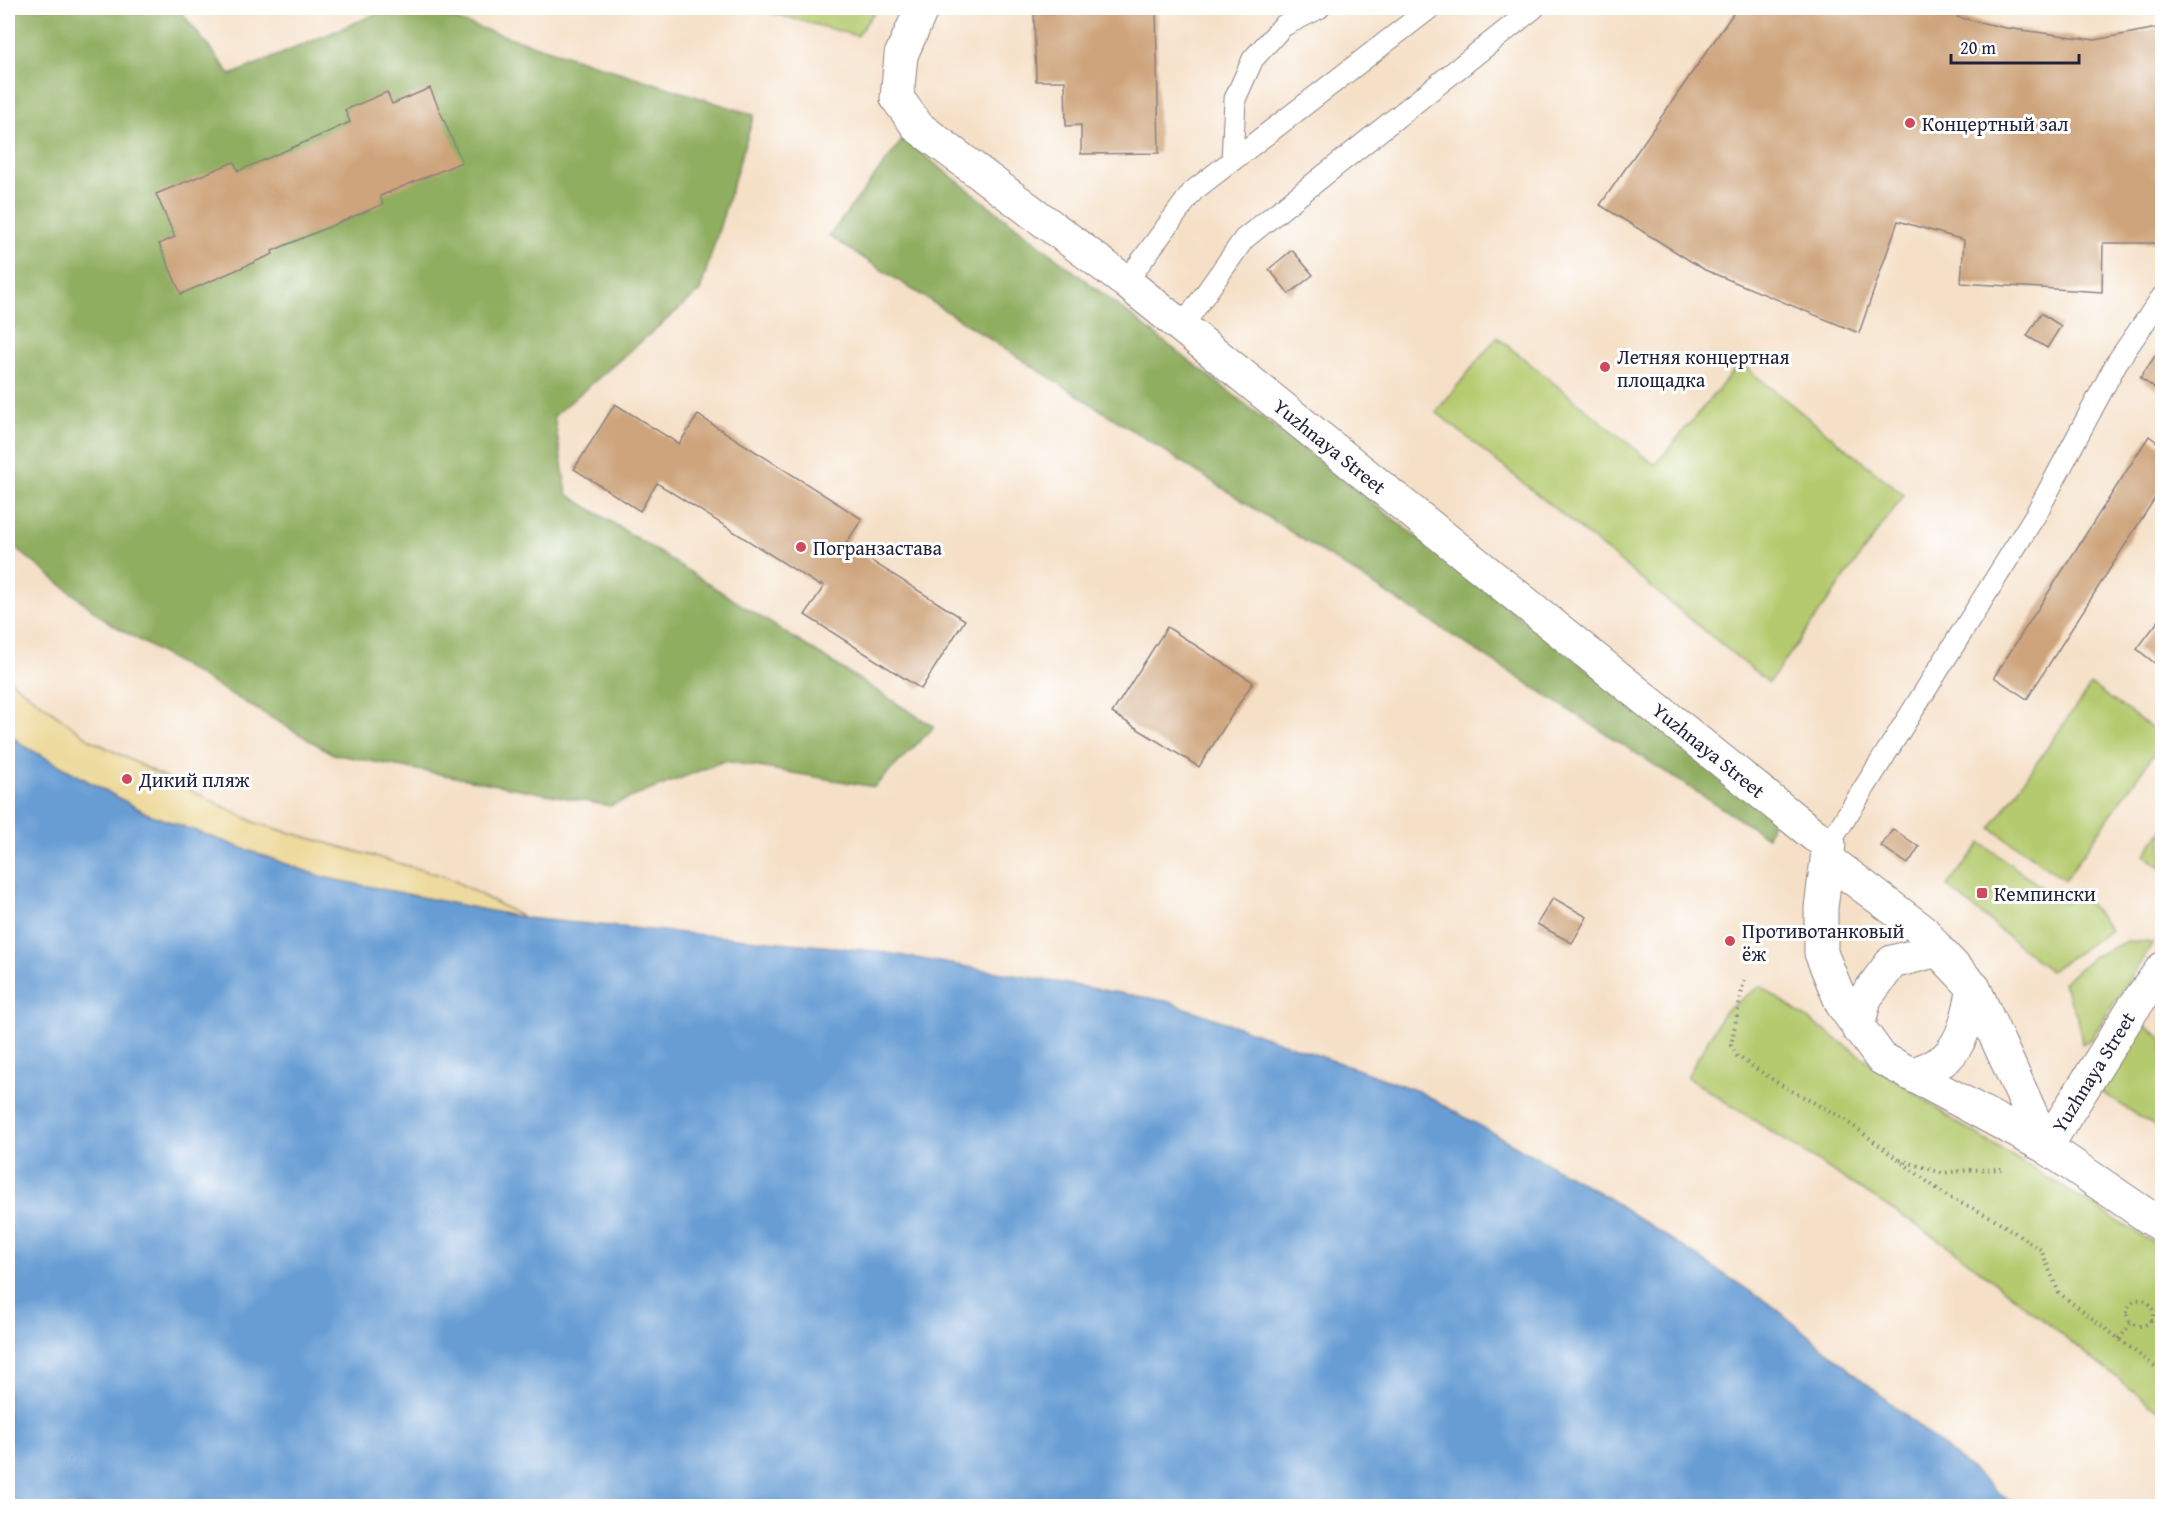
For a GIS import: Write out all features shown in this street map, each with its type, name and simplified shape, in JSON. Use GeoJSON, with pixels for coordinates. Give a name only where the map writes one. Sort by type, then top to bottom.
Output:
{"type":"FeatureCollection","features":[{"type":"Feature","properties":{"kind":"street","name":"Yuzhnaya Street"},"geometry":{"type":"LineString","coordinates":[[922,8],[901,55],[897,98],[918,127],[1126,282],[1814,835],[1828,851],[1923,931],[1974,988],[2046,1147]]}},
{"type":"Feature","properties":{"kind":"street","name":"Yuzhnaya Street"},"geometry":{"type":"LineString","coordinates":[[1828,851],[1821,908],[1821,953],[1842,1004],[1881,1058],[2046,1147],[2163,1226]]}},
{"type":"Feature","properties":{"kind":"street"},"geometry":{"type":"LineString","coordinates":[[1858,1028],[1865,998],[1892,962],[1938,950]]}},
{"type":"Feature","properties":{"kind":"street","name":"Yuzhnaya Street"},"geometry":{"type":"LineString","coordinates":[[2046,1147],[2132,1010],[2163,969]]}},
{"type":"Feature","properties":{"kind":"street"},"geometry":{"type":"LineString","coordinates":[[1912,1075],[1946,1058],[1966,1024],[1974,988]]}},
{"type":"Feature","properties":{"kind":"lane"},"geometry":{"type":"LineString","coordinates":[[1232,161],[1235,99],[1253,59],[1283,26],[1319,8]]}},
{"type":"Feature","properties":{"kind":"lane"},"geometry":{"type":"LineString","coordinates":[[1126,282],[1193,191],[1424,8]]}},
{"type":"Feature","properties":{"kind":"lane"},"geometry":{"type":"LineString","coordinates":[[1182,327],[1244,239],[1534,8]]}},
{"type":"Feature","properties":{"kind":"lane"},"geometry":{"type":"LineString","coordinates":[[1828,851],[2036,514],[2117,362],[2163,297]]}},
{"type":"Feature","properties":{"kind":"path"},"geometry":{"type":"LineString","coordinates":[[1744,980],[1731,1045],[1737,1056],[1781,1085],[1844,1119],[1948,1197],[1994,1218],[2041,1250],[2059,1293],[2163,1372]]}},
{"type":"Feature","properties":{"kind":"path"},"geometry":{"type":"LineString","coordinates":[[1896,1159],[1942,1173],[2007,1169]]}},
{"type":"Feature","properties":{"kind":"path"},"geometry":{"type":"LineString","coordinates":[[2136,1300],[2147,1302],[2153,1312],[2150,1320],[2142,1325],[2132,1322],[2128,1309],[2136,1300]]}},
{"type":"Feature","properties":{"kind":"path"},"geometry":{"type":"LineString","coordinates":[[2150,1320],[2163,1329]]}},
{"type":"Feature","properties":{"kind":"path"},"geometry":{"type":"LineString","coordinates":[[2119,1339],[2132,1322]]}},
{"type":"Feature","properties":{"kind":"green space"},"geometry":{"type":"Polygon","coordinates":[[[8,8],[178,8],[231,75],[390,8],[418,8],[754,115],[700,291],[554,416],[567,494],[934,727],[874,787],[724,761],[610,806],[333,754],[108,622],[8,542],[8,8]]]}},
{"type":"Feature","properties":{"kind":"green space"},"geometry":{"type":"Polygon","coordinates":[[[754,8],[877,8],[857,36],[754,8]]]}},
{"type":"Feature","properties":{"kind":"green space"},"geometry":{"type":"Polygon","coordinates":[[[903,139],[1774,814],[1767,837],[829,236],[903,139]]]}},
{"type":"Feature","properties":{"kind":"green space"},"geometry":{"type":"Polygon","coordinates":[[[1497,337],[1655,465],[1740,363],[1904,495],[1769,683],[1436,412],[1497,337]]]}},
{"type":"Feature","properties":{"kind":"green space"},"geometry":{"type":"Polygon","coordinates":[[[2091,685],[2162,735],[2162,742],[2065,880],[1991,828],[2091,685]]]}},
{"type":"Feature","properties":{"kind":"green space"},"geometry":{"type":"Polygon","coordinates":[[[2162,830],[2162,868],[2145,855],[2162,830]]]}},
{"type":"Feature","properties":{"kind":"green space"},"geometry":{"type":"Polygon","coordinates":[[[1981,843],[2065,904],[2078,890],[2111,930],[2050,971],[1947,886],[1981,843]]]}},
{"type":"Feature","properties":{"kind":"green space"},"geometry":{"type":"Polygon","coordinates":[[[2127,941],[2153,943],[2091,1039],[2082,1044],[2079,1022],[2063,983],[2091,958],[2127,941]]]}},
{"type":"Feature","properties":{"kind":"green space"},"geometry":{"type":"Polygon","coordinates":[[[1760,986],[1955,1121],[2162,1248],[2162,1413],[1947,1245],[1687,1077],[1724,1012],[1760,986]]]}},
{"type":"Feature","properties":{"kind":"green space"},"geometry":{"type":"Polygon","coordinates":[[[2138,1021],[2162,1038],[2162,1131],[2098,1090],[2138,1021]]]}},
{"type":"Feature","properties":{"kind":"sand","name":"Дикий пляж"},"geometry":{"type":"Polygon","coordinates":[[[8,679],[91,740],[256,823],[447,877],[525,918],[322,877],[146,813],[24,746],[8,733],[8,679]]]}},
{"type":"Feature","properties":{"kind":"water"},"geometry":{"type":"Polygon","coordinates":[[[8,733],[24,746],[146,813],[322,877],[525,918],[875,951],[1166,1001],[1418,1091],[1605,1196],[1774,1307],[2015,1506],[8,1506],[8,733]]]}},
{"type":"Feature","properties":{"kind":"building"},"geometry":{"type":"Polygon","coordinates":[[[1054,8],[1156,9],[1159,153],[1081,154],[1081,125],[1066,126],[1065,81],[1036,81],[1034,14],[1054,14],[1054,8]]]}},
{"type":"Feature","properties":{"kind":"building","name":"Концертный зал"},"geometry":{"type":"Polygon","coordinates":[[[1737,8],[1961,8],[1957,17],[2006,28],[2095,40],[2162,27],[2162,243],[2103,243],[2102,292],[1961,283],[1964,240],[1898,221],[1859,333],[1705,270],[1600,205],[1737,8]]]}},
{"type":"Feature","properties":{"kind":"building"},"geometry":{"type":"Polygon","coordinates":[[[430,88],[462,162],[380,196],[383,204],[272,251],[273,254],[181,294],[159,244],[175,237],[156,194],[234,162],[238,171],[319,136],[350,122],[345,110],[387,92],[392,104],[430,88]]]}},
{"type":"Feature","properties":{"kind":"building"},"geometry":{"type":"Polygon","coordinates":[[[1292,250],[1313,275],[1289,294],[1269,269],[1292,250]]]}},
{"type":"Feature","properties":{"kind":"building"},"geometry":{"type":"Polygon","coordinates":[[[2041,313],[2061,326],[2047,348],[2027,336],[2041,313]]]}},
{"type":"Feature","properties":{"kind":"building"},"geometry":{"type":"Polygon","coordinates":[[[2162,346],[2162,393],[2140,378],[2162,346]]]}},
{"type":"Feature","properties":{"kind":"building","name":"Погранзастава"},"geometry":{"type":"Polygon","coordinates":[[[615,404],[679,444],[698,415],[862,519],[843,548],[846,550],[848,546],[965,620],[921,689],[805,615],[824,586],[821,584],[820,586],[657,483],[640,511],[574,469],[615,404]]]}},
{"type":"Feature","properties":{"kind":"building"},"geometry":{"type":"Polygon","coordinates":[[[2149,436],[2162,446],[2162,487],[2027,699],[1994,677],[2149,436]]]}},
{"type":"Feature","properties":{"kind":"building"},"geometry":{"type":"Polygon","coordinates":[[[2162,616],[2162,669],[2137,649],[2162,616]]]}},
{"type":"Feature","properties":{"kind":"building"},"geometry":{"type":"Polygon","coordinates":[[[1167,627],[1253,682],[1199,767],[1112,713],[1167,627]]]}},
{"type":"Feature","properties":{"kind":"building"},"geometry":{"type":"Polygon","coordinates":[[[1893,829],[1919,847],[1908,864],[1881,846],[1893,829]]]}},
{"type":"Feature","properties":{"kind":"building"},"geometry":{"type":"Polygon","coordinates":[[[1553,898],[1587,917],[1572,943],[1537,924],[1553,898]]]}},
{"type":"Feature","properties":{"kind":"place","name":"Концертный зал"},"geometry":{"type":"Point","coordinates":[1910,123]}},
{"type":"Feature","properties":{"kind":"place","name":"Летняя концертная площадка"},"geometry":{"type":"Point","coordinates":[1605,367]}},
{"type":"Feature","properties":{"kind":"place","name":"Погранзастава"},"geometry":{"type":"Point","coordinates":[801,547]}},
{"type":"Feature","properties":{"kind":"place","name":"Дикий пляж"},"geometry":{"type":"Point","coordinates":[127,779]}},
{"type":"Feature","properties":{"kind":"place","name":"Кемпински"},"geometry":{"type":"Point","coordinates":[1982,893]}},
{"type":"Feature","properties":{"kind":"place","name":"Противотанковый ёж"},"geometry":{"type":"Point","coordinates":[1730,941]}}]}
